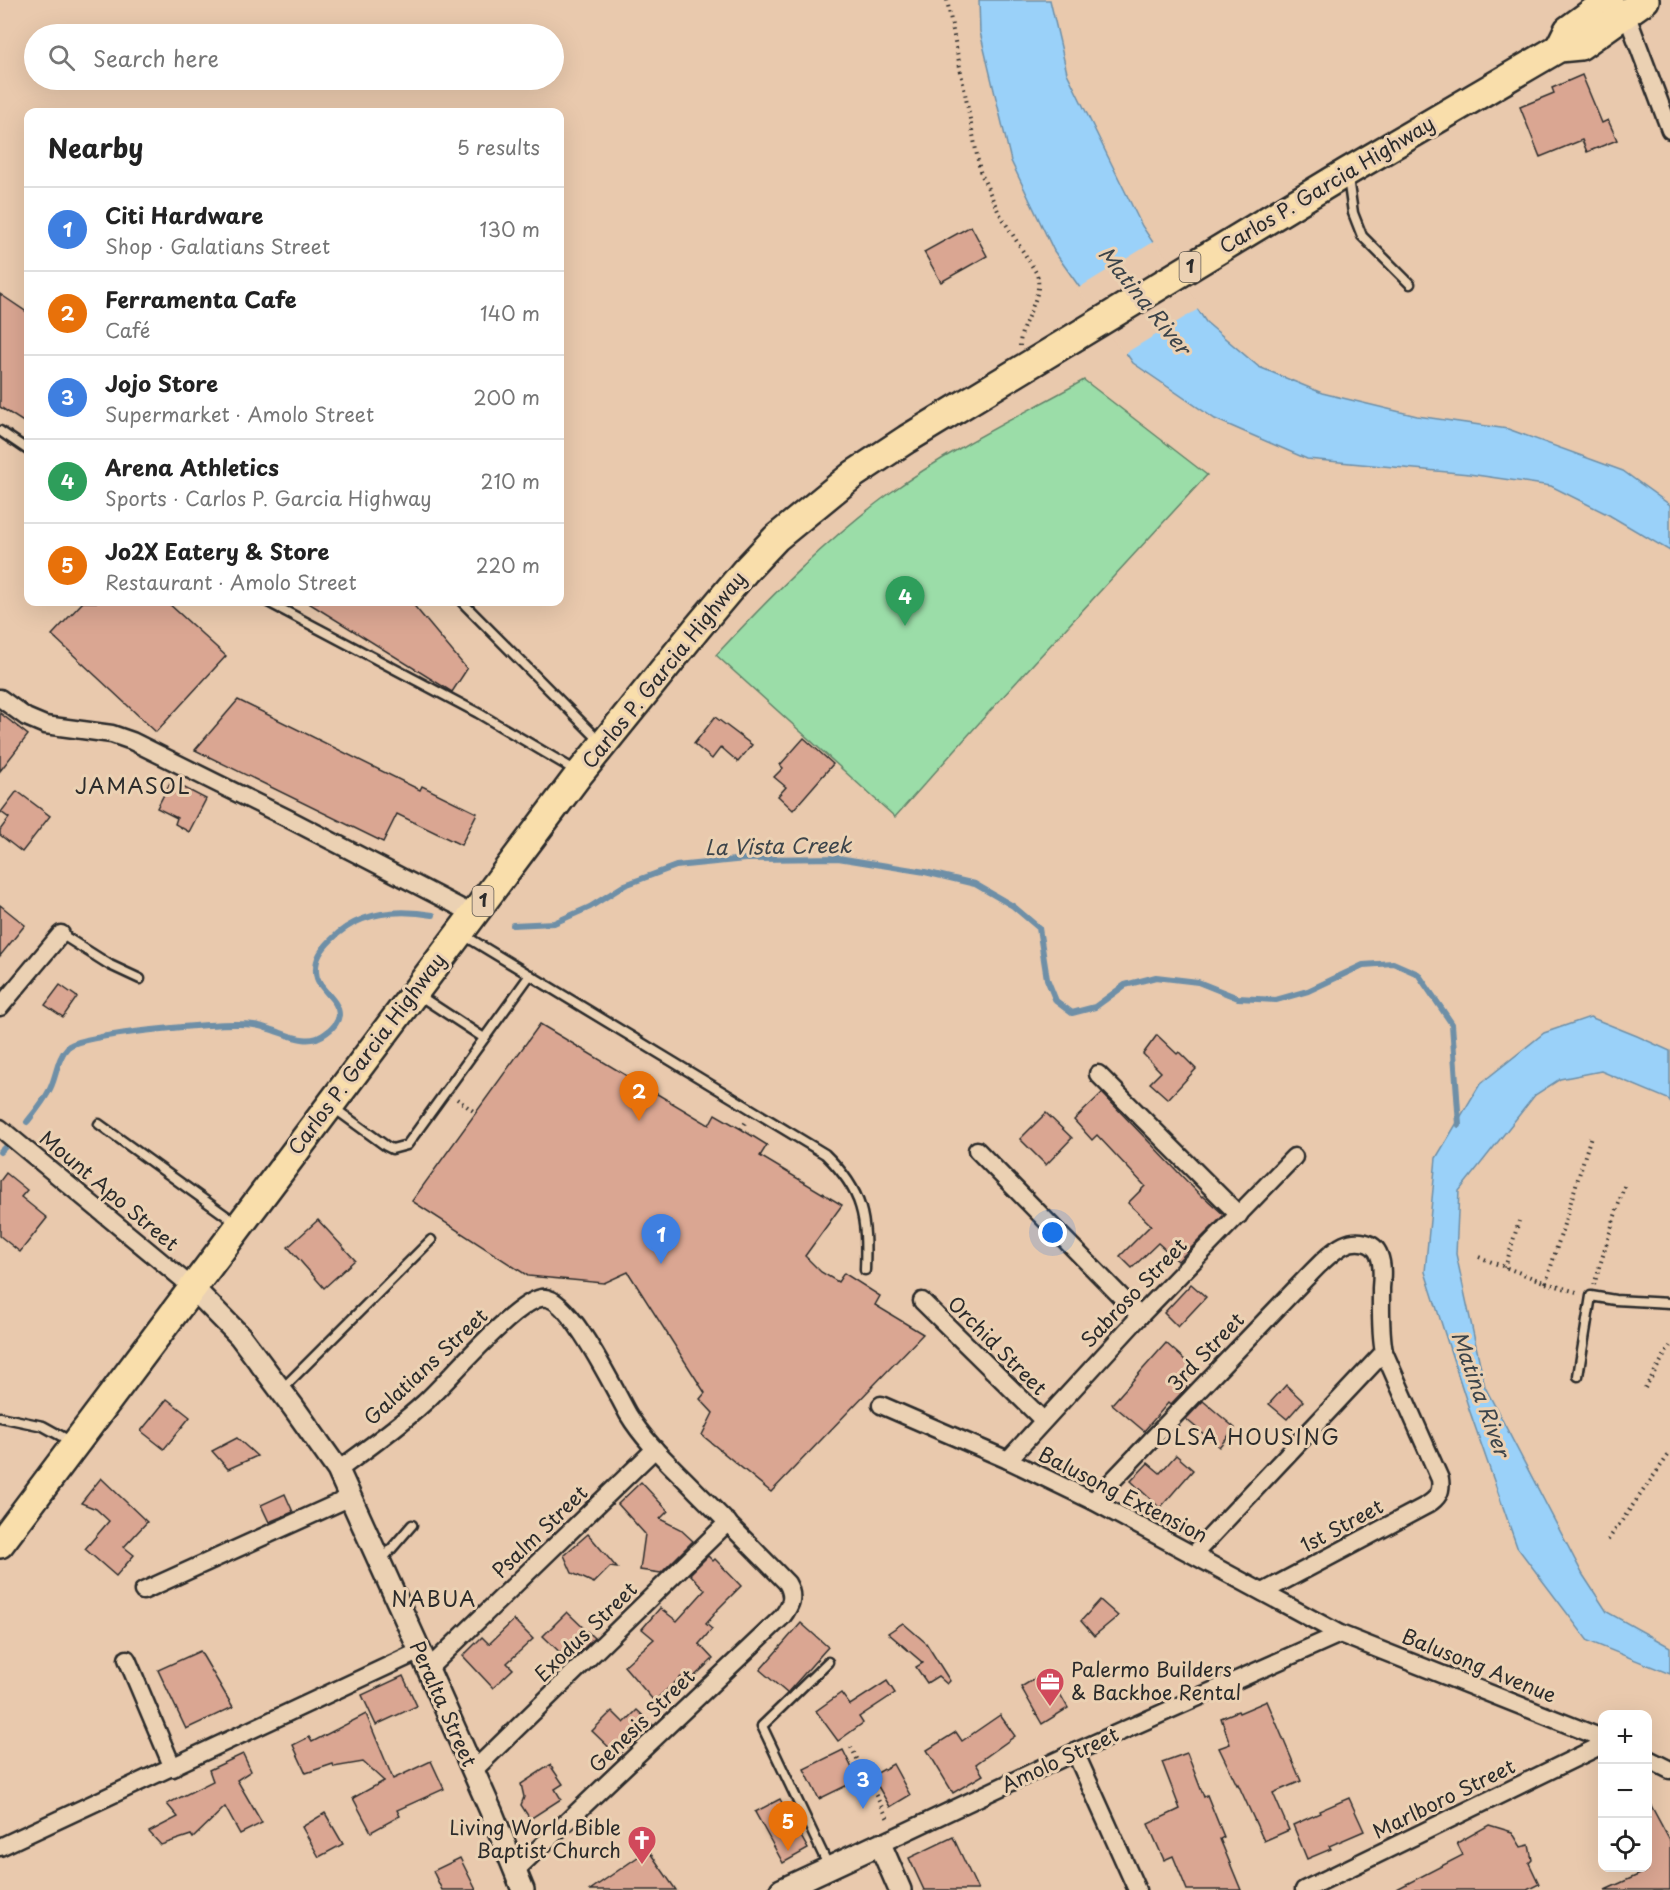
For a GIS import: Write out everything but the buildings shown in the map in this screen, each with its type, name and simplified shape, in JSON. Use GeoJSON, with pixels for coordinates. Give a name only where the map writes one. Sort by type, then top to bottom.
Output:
{"type":"FeatureCollection","features":[{"type":"Feature","properties":{"kind":"highway","name":"Carlos P. Garcia Highway"},"geometry":{"type":"LineString","coordinates":[[0,1544],[602,744],[725,595],[776,538],[854,474],[907,439],[1336,178],[1559,48],[1580,46],[1627,4]]}},
{"type":"Feature","properties":{"kind":"street"},"geometry":{"type":"LineString","coordinates":[[1627,4],[1670,130]]}},
{"type":"Feature","properties":{"kind":"street"},"geometry":{"type":"LineString","coordinates":[[0,698],[26,717],[45,725],[112,734],[132,741],[298,824],[466,923]]}},
{"type":"Feature","properties":{"kind":"street"},"geometry":{"type":"LineString","coordinates":[[0,1007],[61,934]]}},
{"type":"Feature","properties":{"kind":"street"},"geometry":{"type":"LineString","coordinates":[[1098,1074],[1239,1215]]}},
{"type":"Feature","properties":{"kind":"street","name":"Mount Apo Street"},"geometry":{"type":"LineString","coordinates":[[0,1128],[192,1287]]}},
{"type":"Feature","properties":{"kind":"street"},"geometry":{"type":"LineString","coordinates":[[977,1150],[1140,1316]]}},
{"type":"Feature","properties":{"kind":"street","name":"Sabroso Street"},"geometry":{"type":"LineString","coordinates":[[1008,1460],[1140,1316],[1294,1157]]}},
{"type":"Feature","properties":{"kind":"street","name":"3rd Street"},"geometry":{"type":"LineString","coordinates":[[1093,1501],[1306,1278],[1344,1245],[1357,1241],[1370,1245],[1379,1255],[1382,1269],[1384,1352]]}},
{"type":"Feature","properties":{"kind":"street","name":"Peralta Street"},"geometry":{"type":"LineString","coordinates":[[192,1287],[240,1336],[338,1470],[424,1660],[519,1880]]}},
{"type":"Feature","properties":{"kind":"street","name":"Galatians Street"},"geometry":{"type":"LineString","coordinates":[[338,1470],[424,1403],[515,1313],[529,1302],[544,1297],[556,1301],[568,1312],[630,1417],[655,1449]]}},
{"type":"Feature","properties":{"kind":"street","name":"Orchid Street"},"geometry":{"type":"LineString","coordinates":[[922,1301],[1043,1420]]}},
{"type":"Feature","properties":{"kind":"street"},"geometry":{"type":"LineString","coordinates":[[1194,1554],[1384,1352]]}},
{"type":"Feature","properties":{"kind":"street","name":"1st Street"},"geometry":{"type":"LineString","coordinates":[[1263,1592],[1427,1505],[1440,1494],[1440,1479],[1384,1352]]}},
{"type":"Feature","properties":{"kind":"street","name":"Balusong Extension"},"geometry":{"type":"LineString","coordinates":[[881,1405],[1008,1460],[1093,1501],[1340,1634]]}},
{"type":"Feature","properties":{"kind":"street"},"geometry":{"type":"LineString","coordinates":[[655,1449],[728,1522]]}},
{"type":"Feature","properties":{"kind":"street","name":"Psalm Street"},"geometry":{"type":"LineString","coordinates":[[0,1847],[173,1768],[424,1660],[655,1449]]}},
{"type":"Feature","properties":{"kind":"street"},"geometry":{"type":"LineString","coordinates":[[143,1591],[351,1497]]}},
{"type":"Feature","properties":{"kind":"street","name":"Genesis Street"},"geometry":{"type":"LineString","coordinates":[[519,1880],[790,1607],[791,1591],[787,1583],[728,1522]]}},
{"type":"Feature","properties":{"kind":"street","name":"Exodus Street"},"geometry":{"type":"LineString","coordinates":[[473,1771],[728,1522]]}},
{"type":"Feature","properties":{"kind":"street","name":"Balusong Avenue"},"geometry":{"type":"LineString","coordinates":[[1340,1634],[1598,1736]]}},
{"type":"Feature","properties":{"kind":"street","name":"Amolo Street"},"geometry":{"type":"LineString","coordinates":[[781,1890],[1075,1752],[1340,1634]]}},
{"type":"Feature","properties":{"kind":"street"},"geometry":{"type":"LineString","coordinates":[[127,1659],[173,1768]]}},
{"type":"Feature","properties":{"kind":"street","name":"Marlboro Street"},"geometry":{"type":"LineString","coordinates":[[1304,1890],[1598,1747]]}},
{"type":"Feature","properties":{"kind":"street"},"geometry":{"type":"LineString","coordinates":[[1075,1752],[1137,1890]]}},
{"type":"Feature","properties":{"kind":"street"},"geometry":{"type":"LineString","coordinates":[[1652,1761],[1670,1770]]}},
{"type":"Feature","properties":{"kind":"street"},"geometry":{"type":"LineString","coordinates":[[888,1840],[900,1890]]}},
{"type":"Feature","properties":{"kind":"lane"},"geometry":{"type":"LineString","coordinates":[[1336,178],[1362,236],[1410,284]]}},
{"type":"Feature","properties":{"kind":"lane"},"geometry":{"type":"LineString","coordinates":[[0,431],[24,447]]}},
{"type":"Feature","properties":{"kind":"lane"},"geometry":{"type":"LineString","coordinates":[[276,606],[478,713],[580,773]]}},
{"type":"Feature","properties":{"kind":"lane"},"geometry":{"type":"LineString","coordinates":[[466,606],[602,744]]}},
{"type":"Feature","properties":{"kind":"lane"},"geometry":{"type":"LineString","coordinates":[[466,923],[530,975],[825,1154],[853,1186],[863,1213],[866,1242],[864,1270]]}},
{"type":"Feature","properties":{"kind":"lane"},"geometry":{"type":"LineString","coordinates":[[61,934],[110,965],[140,979]]}},
{"type":"Feature","properties":{"kind":"lane"},"geometry":{"type":"LineString","coordinates":[[329,1104],[386,1146],[392,1149],[407,1145],[530,975]]}},
{"type":"Feature","properties":{"kind":"lane"},"geometry":{"type":"LineString","coordinates":[[414,992],[484,1038]]}},
{"type":"Feature","properties":{"kind":"lane"},"geometry":{"type":"LineString","coordinates":[[99,1124],[239,1225]]}},
{"type":"Feature","properties":{"kind":"lane"},"geometry":{"type":"LineString","coordinates":[[281,1390],[431,1240]]}},
{"type":"Feature","properties":{"kind":"lane"},"geometry":{"type":"LineString","coordinates":[[1578,1376],[1591,1296],[1615,1300],[1670,1303]]}},
{"type":"Feature","properties":{"kind":"lane"},"geometry":{"type":"LineString","coordinates":[[0,1417],[43,1426],[75,1444]]}},
{"type":"Feature","properties":{"kind":"lane"},"geometry":{"type":"LineString","coordinates":[[380,1562],[412,1525]]}},
{"type":"Feature","properties":{"kind":"lane"},"geometry":{"type":"LineString","coordinates":[[828,1662],[762,1726],[830,1867]]}},
{"type":"Feature","properties":{"kind":"path"},"geometry":{"type":"LineString","coordinates":[[947,0],[980,171],[998,212],[1037,274],[1040,286],[1038,296],[1023,324],[1020,336],[1020,350],[1026,367]]}},
{"type":"Feature","properties":{"kind":"path"},"geometry":{"type":"LineString","coordinates":[[446,1092],[476,1113]]}},
{"type":"Feature","properties":{"kind":"path"},"geometry":{"type":"LineString","coordinates":[[1546,1283],[1591,1137]]}},
{"type":"Feature","properties":{"kind":"path"},"geometry":{"type":"LineString","coordinates":[[1479,1257],[1546,1283],[1591,1296],[1624,1183]]}},
{"type":"Feature","properties":{"kind":"path"},"geometry":{"type":"LineString","coordinates":[[1505,1268],[1519,1221]]}},
{"type":"Feature","properties":{"kind":"path"},"geometry":{"type":"LineString","coordinates":[[1645,1388],[1670,1346]]}},
{"type":"Feature","properties":{"kind":"path"},"geometry":{"type":"LineString","coordinates":[[1608,1540],[1670,1453]]}},
{"type":"Feature","properties":{"kind":"path"},"geometry":{"type":"LineString","coordinates":[[851,1747],[888,1840]]}},
{"type":"Feature","properties":{"kind":"green space"},"geometry":{"type":"Polygon","coordinates":[[[1084,380],[1207,475],[895,817],[716,655],[799,570],[843,530],[890,493],[961,447],[1084,380]]]}},
{"type":"Feature","properties":{"kind":"water","name":"Matina River"},"geometry":{"type":"Polygon","coordinates":[[[979,0],[1050,0],[1067,73],[1142,226],[1206,322],[1259,367],[1322,393],[1417,416],[1508,429],[1623,471],[1670,505],[1670,551],[1609,515],[1551,486],[1469,474],[1307,459],[1215,419],[1133,363],[1054,251],[1011,161],[980,32],[979,0]]]}},
{"type":"Feature","properties":{"kind":"water","name":"Matina River"},"geometry":{"type":"Polygon","coordinates":[[[1590,1017],[1670,1051],[1670,1102],[1668,1099],[1601,1071],[1560,1079],[1535,1095],[1459,1191],[1456,1254],[1485,1387],[1583,1575],[1607,1612],[1670,1647],[1670,1674],[1588,1641],[1517,1547],[1425,1272],[1436,1158],[1480,1084],[1544,1033],[1590,1017]]]}},
{"type":"Feature","properties":{"kind":"pier"},"geometry":{"type":"Polygon","coordinates":[[[1155,241],[1200,308],[1124,354],[1077,289],[1155,241]]]}},
{"type":"Feature","properties":{"kind":"waterway","name":"La Vista Creek"},"geometry":{"type":"LineString","coordinates":[[513,925],[554,923],[590,907],[625,885],[676,866],[745,859],[838,858],[925,872],[975,884],[1013,906],[1039,928],[1047,979],[1056,1001],[1072,1013],[1095,1007],[1125,985],[1156,977],[1198,982],[1238,998],[1276,1000],[1308,991],[1363,965],[1393,963],[1418,974],[1452,1024],[1459,1125]]}},
{"type":"Feature","properties":{"kind":"waterway","name":"La Vista Creek"},"geometry":{"type":"LineString","coordinates":[[27,1122],[50,1089],[64,1051],[78,1042],[150,1030],[225,1024],[256,1025],[296,1038],[319,1037],[332,1028],[339,1015],[335,1004],[320,984],[316,972],[318,958],[328,943],[353,923],[366,918],[406,912],[433,915]]}},
{"type":"Feature","properties":{"kind":"waterway","name":"La Vista Creek"},"geometry":{"type":"LineString","coordinates":[[0,1152],[6,1146]]}},
{"type":"Feature","properties":{"kind":"place","name":"Arena Athletics"},"geometry":{"type":"Point","coordinates":[905,626]}},
{"type":"Feature","properties":{"kind":"place","name":"Ferramenta Cafe"},"geometry":{"type":"Point","coordinates":[639,1121]}},
{"type":"Feature","properties":{"kind":"place","name":"Citi Hardware"},"geometry":{"type":"Point","coordinates":[661,1264]}},
{"type":"Feature","properties":{"kind":"place","name":"Palermo Builders & Backhoe Rental"},"geometry":{"type":"Point","coordinates":[1050,1708]}},
{"type":"Feature","properties":{"kind":"place","name":"Jojo Store"},"geometry":{"type":"Point","coordinates":[863,1809]}},
{"type":"Feature","properties":{"kind":"place","name":"Jo2X Eatery & Store"},"geometry":{"type":"Point","coordinates":[788,1851]}},
{"type":"Feature","properties":{"kind":"place","name":"Living World Bible Baptist Church"},"geometry":{"type":"Point","coordinates":[642,1866]}},
{"type":"Feature","properties":{"kind":"district","name":"JAMASOL"},"geometry":{"type":"Point","coordinates":[133,787]}},
{"type":"Feature","properties":{"kind":"district","name":"DLSA HOUSING"},"geometry":{"type":"Point","coordinates":[1248,1438]}},
{"type":"Feature","properties":{"kind":"district","name":"NABUA"},"geometry":{"type":"Point","coordinates":[434,1600]}}]}
